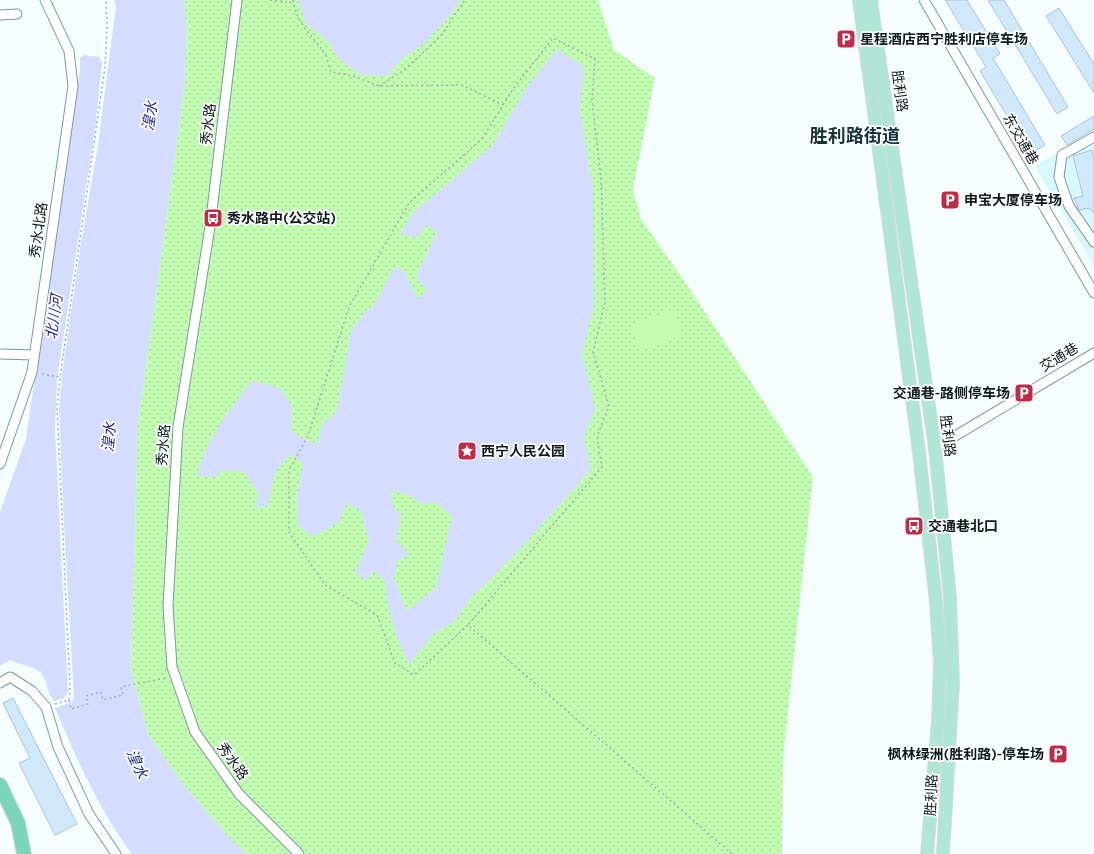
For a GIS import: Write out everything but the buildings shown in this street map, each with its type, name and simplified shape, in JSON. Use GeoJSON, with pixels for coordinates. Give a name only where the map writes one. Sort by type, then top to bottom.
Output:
{"type":"FeatureCollection","features":[{"type":"Feature","properties":{"kind":"highway"},"geometry":{"type":"LineString","coordinates":[[0,785],[18,823],[24,854]]}},
{"type":"Feature","properties":{"kind":"main road","name":"胜利路"},"geometry":{"type":"LineString","coordinates":[[859,0],[918,444],[936,602],[940,664],[938,721],[928,854]]}},
{"type":"Feature","properties":{"kind":"main road","name":"胜利路"},"geometry":{"type":"LineString","coordinates":[[871,0],[935,448],[950,598],[953,684],[943,854]]}},
{"type":"Feature","properties":{"kind":"street","name":"秀水北路"},"geometry":{"type":"LineString","coordinates":[[0,464],[32,372],[73,86],[69,51],[45,0]]}},
{"type":"Feature","properties":{"kind":"street","name":"秀水路"},"geometry":{"type":"LineString","coordinates":[[236,0],[210,227],[178,427],[168,606],[172,667],[195,732],[239,794],[299,854]]}},
{"type":"Feature","properties":{"kind":"street","name":"东交通巷"},"geometry":{"type":"LineString","coordinates":[[924,0],[1094,293]]}},
{"type":"Feature","properties":{"kind":"street"},"geometry":{"type":"LineString","coordinates":[[0,15],[17,14]]}},
{"type":"Feature","properties":{"kind":"street"},"geometry":{"type":"LineString","coordinates":[[1094,137],[1062,155],[1059,177],[1069,206],[1094,242]]}},
{"type":"Feature","properties":{"kind":"street","name":"交通巷"},"geometry":{"type":"LineString","coordinates":[[935,448],[1094,353]]}},
{"type":"Feature","properties":{"kind":"street"},"geometry":{"type":"LineString","coordinates":[[0,354],[34,355]]}},
{"type":"Feature","properties":{"kind":"street"},"geometry":{"type":"LineString","coordinates":[[0,683],[10,678],[32,691],[46,708],[58,746],[89,814],[116,854]]}},
{"type":"Feature","properties":{"kind":"path"},"geometry":{"type":"LineString","coordinates":[[106,0],[106,67],[60,377],[57,408],[70,688],[68,700],[71,709],[88,704],[86,696],[101,692],[103,700],[117,697],[124,695],[121,687],[176,676]]}},
{"type":"Feature","properties":{"kind":"path"},"geometry":{"type":"LineString","coordinates":[[270,0],[293,3]]}},
{"type":"Feature","properties":{"kind":"path"},"geometry":{"type":"LineString","coordinates":[[293,0],[295,14],[306,31],[326,55],[331,72],[353,76],[379,86],[462,85],[503,105]]}},
{"type":"Feature","properties":{"kind":"path"},"geometry":{"type":"LineString","coordinates":[[379,86],[404,70],[440,37],[465,0]]}},
{"type":"Feature","properties":{"kind":"path"},"geometry":{"type":"LineString","coordinates":[[553,38],[595,59],[592,100],[601,178],[605,302],[593,352],[609,406],[597,437],[602,467],[468,625],[414,675],[395,663],[377,615],[326,585],[289,532],[289,470],[308,436],[349,307],[409,203],[482,139],[503,105],[513,89],[553,38]]}},
{"type":"Feature","properties":{"kind":"path"},"geometry":{"type":"LineString","coordinates":[[41,374],[60,377]]}},
{"type":"Feature","properties":{"kind":"path"},"geometry":{"type":"LineString","coordinates":[[468,625],[732,854]]}},
{"type":"Feature","properties":{"kind":"path"},"geometry":{"type":"LineString","coordinates":[[53,705],[68,700]]}},
{"type":"Feature","properties":{"kind":"shaded area"},"geometry":{"type":"Polygon","coordinates":[[[1094,131],[1094,266],[1035,166],[1094,131]]]}},
{"type":"Feature","properties":{"kind":"green space","name":"西宁人民公园"},"geometry":{"type":"Polygon","coordinates":[[[184,0],[598,0],[614,50],[655,78],[633,190],[641,219],[692,292],[813,477],[783,759],[782,854],[247,854],[229,838],[183,784],[148,734],[131,669],[138,425],[185,84],[187,27],[184,0]]]}},
{"type":"Feature","properties":{"kind":"green space"},"geometry":{"type":"Polygon","coordinates":[[[674,309],[683,335],[640,351],[631,325],[674,309]]]}},
{"type":"Feature","properties":{"kind":"water","name":"湟水"},"geometry":{"type":"Polygon","coordinates":[[[114,0],[184,0],[187,27],[185,84],[138,425],[131,669],[148,734],[183,784],[229,838],[247,854],[132,854],[98,801],[80,765],[55,708],[72,702],[74,698],[59,408],[62,374],[80,249],[98,145],[116,6],[114,0]]]}},
{"type":"Feature","properties":{"kind":"water"},"geometry":{"type":"Polygon","coordinates":[[[298,0],[460,0],[452,13],[424,44],[400,60],[388,76],[361,75],[338,58],[329,42],[306,24],[298,0]]]}},
{"type":"Feature","properties":{"kind":"water"},"geometry":{"type":"Polygon","coordinates":[[[557,49],[584,67],[580,110],[593,190],[594,308],[582,352],[595,409],[584,437],[591,469],[542,525],[486,584],[474,594],[455,621],[434,633],[409,665],[393,624],[388,604],[385,580],[374,571],[366,580],[355,573],[369,541],[361,511],[347,503],[339,522],[313,537],[298,526],[297,499],[303,464],[291,454],[275,472],[268,506],[254,508],[259,495],[244,472],[222,470],[217,477],[197,476],[201,462],[212,437],[252,381],[280,388],[293,408],[291,430],[303,439],[317,444],[322,425],[337,411],[351,331],[365,312],[374,306],[394,267],[404,271],[418,299],[427,291],[416,276],[437,232],[426,225],[416,238],[400,234],[414,212],[492,146],[527,87],[557,49]],[[391,490],[393,505],[401,517],[396,540],[409,554],[398,560],[394,579],[407,611],[436,588],[452,516],[436,503],[422,504],[412,497],[391,490]]]}},
{"type":"Feature","properties":{"kind":"water","name":"北川河"},"geometry":{"type":"Polygon","coordinates":[[[84,55],[99,57],[102,62],[96,122],[57,379],[55,430],[68,692],[64,698],[54,701],[51,698],[43,675],[37,670],[10,660],[0,666],[0,512],[26,439],[80,69],[80,58],[84,55]]]}},
{"type":"Feature","properties":{"kind":"place","name":"星程酒店西宁胜利店停车场"},"geometry":{"type":"Point","coordinates":[846,39]}},
{"type":"Feature","properties":{"kind":"place","name":"申宝大厦停车场"},"geometry":{"type":"Point","coordinates":[950,200]}},
{"type":"Feature","properties":{"kind":"place","name":"秀水路中(公交站)"},"geometry":{"type":"Point","coordinates":[213,218]}},
{"type":"Feature","properties":{"kind":"place","name":"交通巷-路侧停车场"},"geometry":{"type":"Point","coordinates":[1024,393]}},
{"type":"Feature","properties":{"kind":"place","name":"西宁人民公园"},"geometry":{"type":"Point","coordinates":[467,451]}},
{"type":"Feature","properties":{"kind":"place","name":"交通巷北口"},"geometry":{"type":"Point","coordinates":[914,526]}},
{"type":"Feature","properties":{"kind":"place","name":"枫林绿洲(胜利路)-停车场"},"geometry":{"type":"Point","coordinates":[1058,754]}},
{"type":"Feature","properties":{"kind":"district","name":"胜利路街道"},"geometry":{"type":"Point","coordinates":[855,136]}}]}
